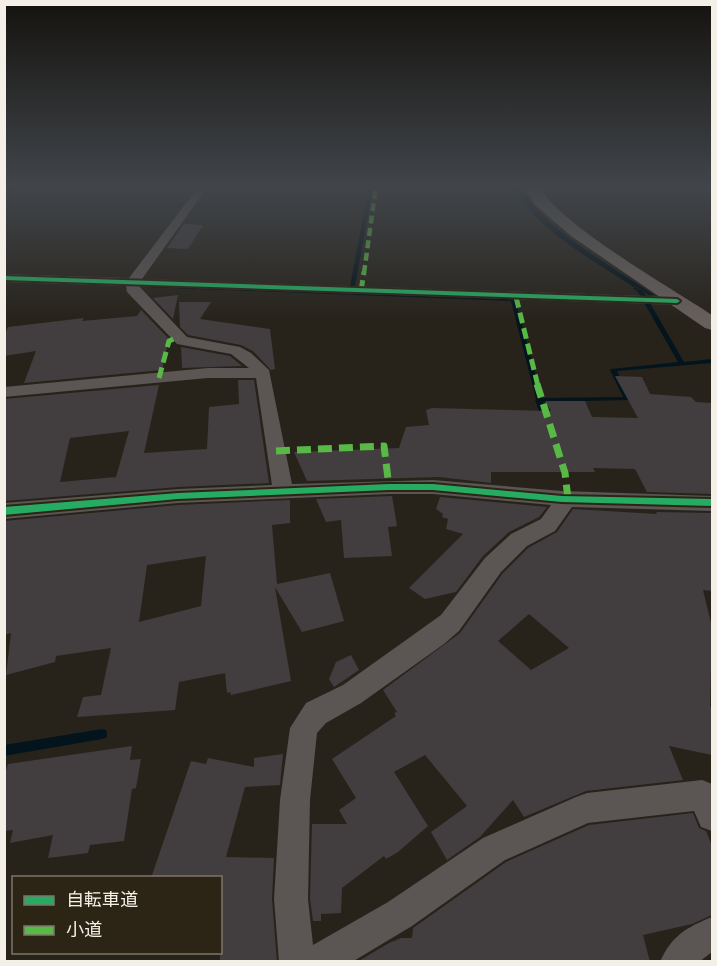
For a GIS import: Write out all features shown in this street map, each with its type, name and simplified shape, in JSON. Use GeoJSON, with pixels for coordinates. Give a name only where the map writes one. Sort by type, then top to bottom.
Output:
{"type":"FeatureCollection","features":[{"type":"Feature","properties":{"kind":"street"},"geometry":{"type":"LineString","coordinates":[[171,231],[133,282],[132,289],[182,341],[235,350],[246,356],[263,373],[283,491]]}},
{"type":"Feature","properties":{"kind":"street"},"geometry":{"type":"LineString","coordinates":[[576,231],[712,324]]}},
{"type":"Feature","properties":{"kind":"street"},"geometry":{"type":"LineString","coordinates":[[4,278],[677,301]]}},
{"type":"Feature","properties":{"kind":"street"},"geometry":{"type":"LineString","coordinates":[[4,392],[208,373],[263,373]]}},
{"type":"Feature","properties":{"kind":"street"},"geometry":{"type":"LineString","coordinates":[[4,511],[178,496],[433,487],[564,499],[712,503]]}},
{"type":"Feature","properties":{"kind":"street"},"geometry":{"type":"LineString","coordinates":[[297,962],[291,898],[295,800],[303,728],[316,713],[352,694],[450,623],[493,565],[519,540],[548,525],[562,506],[564,499]]}},
{"type":"Feature","properties":{"kind":"street"},"geometry":{"type":"LineString","coordinates":[[317,962],[400,914],[494,849],[587,808],[702,795],[712,816]]}},
{"type":"Feature","properties":{"kind":"street"},"geometry":{"type":"LineString","coordinates":[[678,962],[680,955],[712,934]]}},
{"type":"Feature","properties":{"kind":"water"},"geometry":{"type":"Polygon","coordinates":[[[552,231],[560,231],[654,295],[649,295],[634,285],[638,290],[552,231]]]}},
{"type":"Feature","properties":{"kind":"building"},"geometry":{"type":"Polygon","coordinates":[[[179,231],[199,231],[188,249],[167,248],[179,231]]]}},
{"type":"Feature","properties":{"kind":"building"},"geometry":{"type":"Polygon","coordinates":[[[178,295],[173,319],[153,298],[178,295]]]}},
{"type":"Feature","properties":{"kind":"building"},"geometry":{"type":"Polygon","coordinates":[[[179,302],[211,302],[200,319],[270,329],[275,369],[271,370],[253,351],[241,345],[188,335],[180,327],[179,302]]]}},
{"type":"Feature","properties":{"kind":"building"},"geometry":{"type":"Polygon","coordinates":[[[141,310],[169,339],[162,370],[24,383],[36,351],[4,356],[4,336],[8,327],[84,318],[82,321],[137,316],[141,310]]]}},
{"type":"Feature","properties":{"kind":"building"},"geometry":{"type":"Polygon","coordinates":[[[181,347],[230,356],[242,366],[182,368],[181,347]]]}},
{"type":"Feature","properties":{"kind":"building"},"geometry":{"type":"Polygon","coordinates":[[[615,376],[642,377],[650,394],[691,397],[696,402],[712,403],[712,494],[647,492],[635,469],[593,468],[595,472],[491,472],[491,483],[439,477],[307,481],[294,452],[399,448],[406,427],[429,425],[426,410],[432,408],[551,411],[545,401],[585,401],[592,417],[638,418],[615,376]]]}},
{"type":"Feature","properties":{"kind":"building"},"geometry":{"type":"Polygon","coordinates":[[[238,380],[254,380],[269,483],[178,487],[4,501],[4,399],[159,385],[144,453],[207,449],[209,407],[239,404],[238,380]],[[129,431],[70,438],[60,482],[116,477],[129,431]]]}},
{"type":"Feature","properties":{"kind":"building"},"geometry":{"type":"Polygon","coordinates":[[[392,496],[397,526],[388,527],[392,556],[344,558],[341,520],[326,522],[316,499],[392,496]]]}},
{"type":"Feature","properties":{"kind":"building"},"geometry":{"type":"Polygon","coordinates":[[[440,497],[547,507],[539,517],[509,532],[483,556],[456,592],[425,599],[409,588],[463,534],[446,529],[448,519],[442,517],[443,514],[436,509],[440,497]]]}},
{"type":"Feature","properties":{"kind":"building"},"geometry":{"type":"Polygon","coordinates":[[[290,500],[290,523],[272,525],[277,584],[330,573],[344,621],[302,632],[275,587],[291,681],[231,695],[230,692],[227,693],[225,673],[179,682],[175,710],[77,717],[83,697],[101,695],[111,648],[56,656],[55,662],[6,675],[11,633],[4,635],[4,521],[178,505],[290,500]],[[206,556],[147,565],[139,622],[201,606],[206,556]]]}},
{"type":"Feature","properties":{"kind":"building"},"geometry":{"type":"Polygon","coordinates":[[[573,509],[657,514],[656,512],[712,513],[712,591],[703,590],[712,627],[710,707],[712,707],[712,755],[669,746],[683,780],[586,791],[524,817],[513,800],[480,837],[447,860],[431,832],[467,806],[425,755],[394,772],[428,826],[398,852],[386,859],[384,856],[342,888],[341,913],[321,914],[321,921],[313,921],[310,899],[312,824],[347,824],[339,810],[356,798],[332,759],[396,716],[394,713],[397,712],[383,690],[460,633],[503,573],[528,548],[557,532],[573,509]],[[529,614],[498,641],[531,670],[569,648],[529,614]]]}},
{"type":"Feature","properties":{"kind":"building"},"geometry":{"type":"Polygon","coordinates":[[[351,655],[359,670],[334,687],[329,679],[336,662],[351,655]]]}},
{"type":"Feature","properties":{"kind":"building"},"geometry":{"type":"Polygon","coordinates":[[[132,746],[130,760],[141,759],[136,788],[132,789],[124,841],[90,845],[88,853],[48,858],[53,835],[10,843],[13,830],[4,831],[4,777],[8,764],[132,746]]]}},
{"type":"Feature","properties":{"kind":"building"},"geometry":{"type":"Polygon","coordinates":[[[283,754],[280,785],[245,787],[226,857],[274,858],[272,899],[277,962],[220,962],[220,954],[222,954],[222,876],[152,876],[191,761],[206,764],[208,758],[254,767],[254,758],[283,754]]]}},
{"type":"Feature","properties":{"kind":"building"},"geometry":{"type":"Polygon","coordinates":[[[693,813],[699,828],[706,831],[712,846],[712,915],[692,924],[643,935],[650,962],[357,962],[389,943],[401,938],[412,938],[413,928],[506,862],[589,825],[693,813]]]}},
{"type":"Feature","properties":{"kind":"waterway"},"geometry":{"type":"LineString","coordinates":[[351,294],[363,231]]}},
{"type":"Feature","properties":{"kind":"waterway"},"geometry":{"type":"LineString","coordinates":[[148,286],[351,294]]}},
{"type":"Feature","properties":{"kind":"waterway"},"geometry":{"type":"LineString","coordinates":[[635,288],[640,291],[681,362]]}},
{"type":"Feature","properties":{"kind":"waterway"},"geometry":{"type":"LineString","coordinates":[[351,294],[513,300],[539,400]]}},
{"type":"Feature","properties":{"kind":"waterway"},"geometry":{"type":"LineString","coordinates":[[539,400],[627,399],[613,370],[712,361]]}},
{"type":"Feature","properties":{"kind":"waterway"},"geometry":{"type":"LineString","coordinates":[[539,400],[544,418]]}},
{"type":"Feature","properties":{"kind":"waterway"},"geometry":{"type":"LineString","coordinates":[[4,751],[102,734]]}},
{"type":"Feature","properties":{"kind":"marked path"},"geometry":{"type":"LineString","coordinates":[[361,291],[370,231]]}},
{"type":"Feature","properties":{"kind":"marked path"},"geometry":{"type":"LineString","coordinates":[[516,297],[541,399],[565,473],[568,499]]}},
{"type":"Feature","properties":{"kind":"marked path"},"geometry":{"type":"LineString","coordinates":[[159,378],[169,341],[178,337]]}},
{"type":"Feature","properties":{"kind":"marked path"},"geometry":{"type":"LineString","coordinates":[[276,451],[384,446],[389,487]]}},
{"type":"Feature","properties":{"kind":"cycle path"},"geometry":{"type":"LineString","coordinates":[[4,278],[677,301]]}},
{"type":"Feature","properties":{"kind":"cycle path"},"geometry":{"type":"LineString","coordinates":[[4,511],[178,496],[389,487],[433,487],[562,499],[712,503]]}}]}
